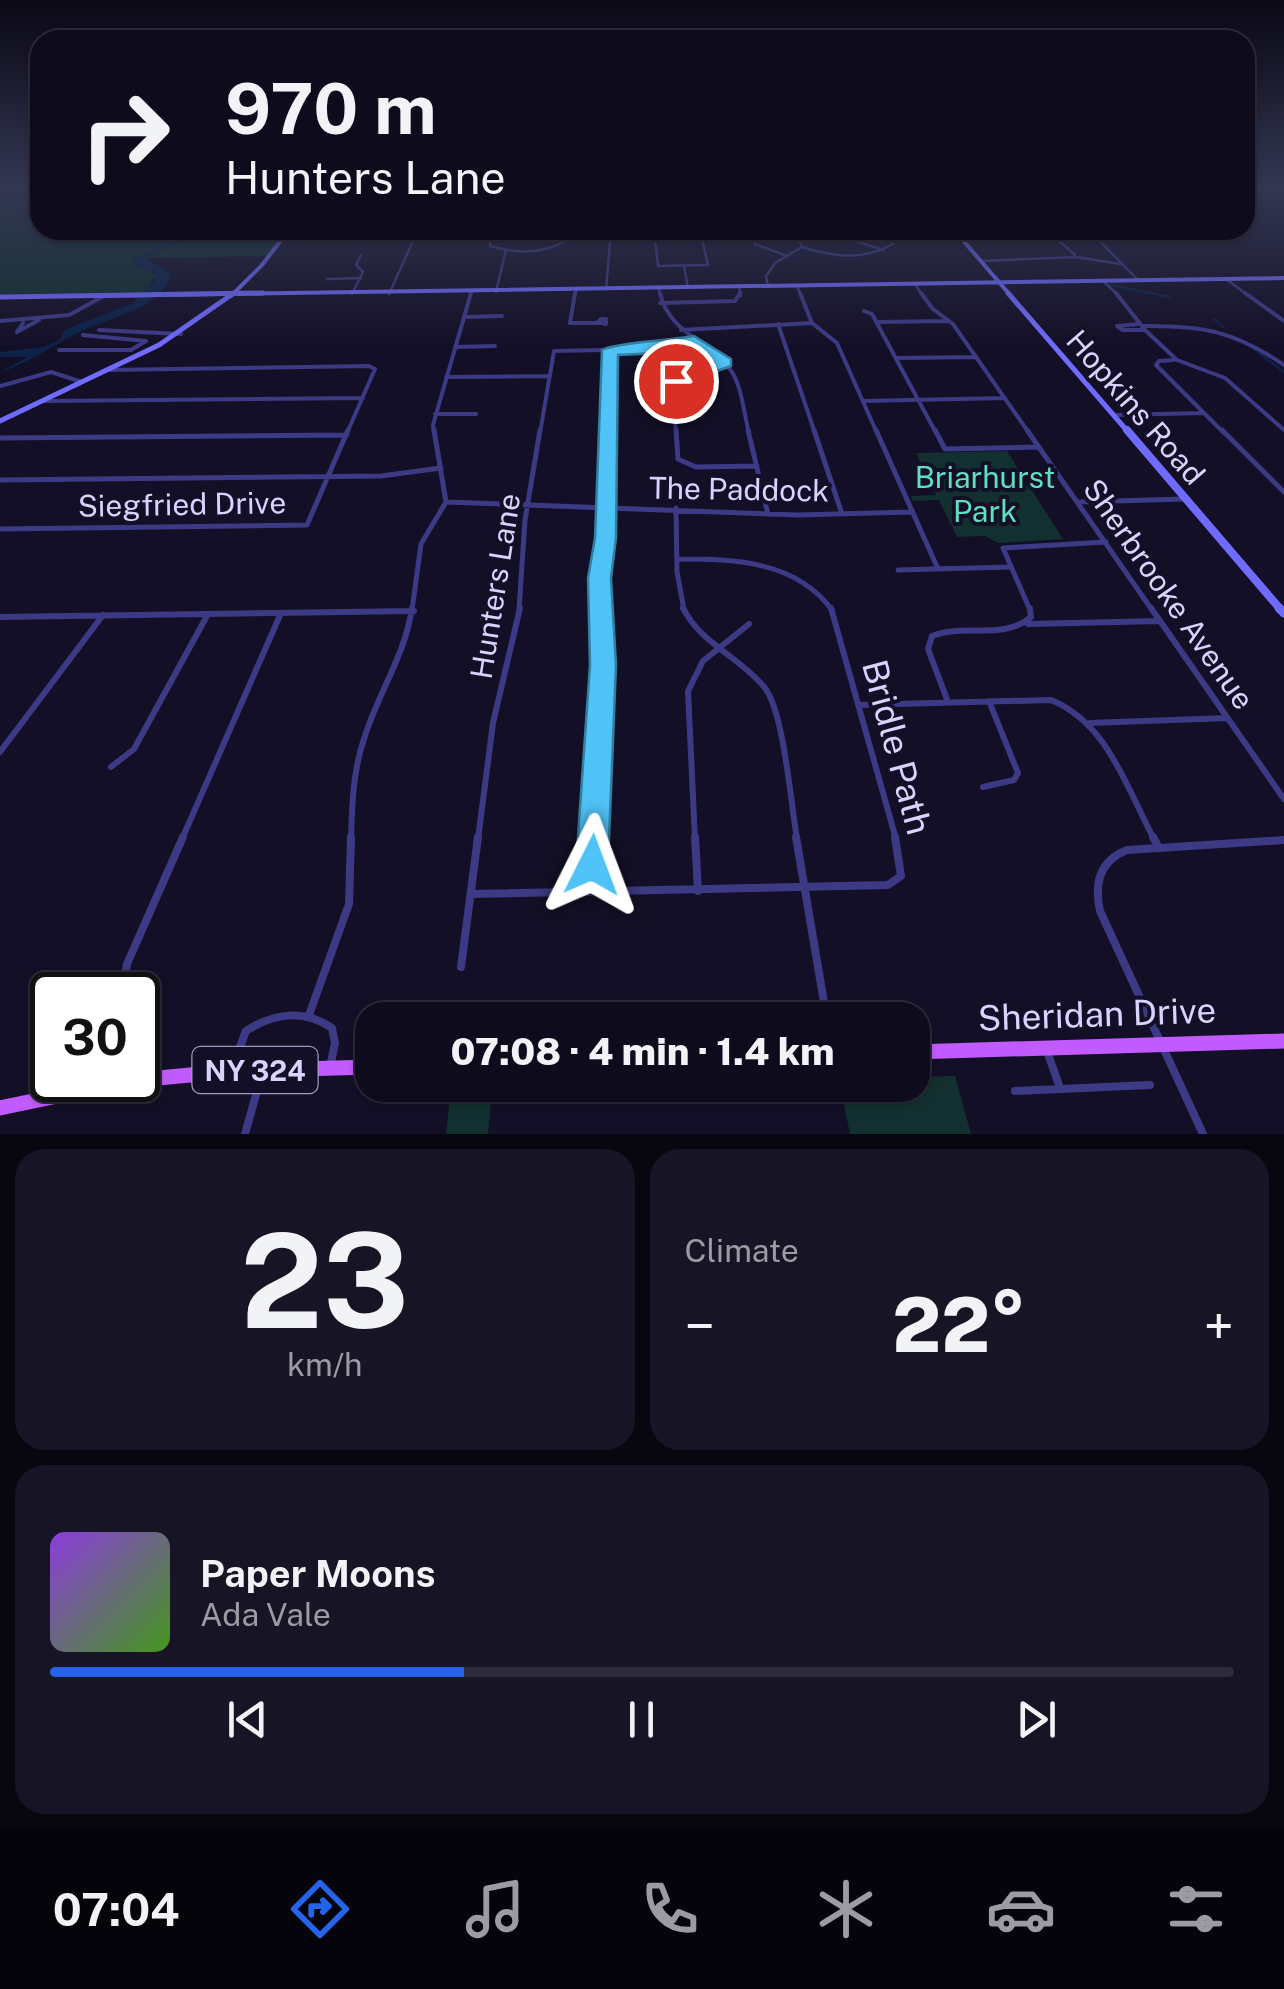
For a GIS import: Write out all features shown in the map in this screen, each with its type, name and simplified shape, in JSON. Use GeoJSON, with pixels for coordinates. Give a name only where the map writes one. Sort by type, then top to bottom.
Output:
{"type":"FeatureCollection","features":[{"type":"Feature","properties":{"kind":"main road"},"geometry":{"type":"LineString","coordinates":[[0,422],[180,334],[230,294],[282,241]]}},
{"type":"Feature","properties":{"kind":"main road","name":"Hopkins Road"},"geometry":{"type":"LineString","coordinates":[[964,241],[1284,613]]}},
{"type":"Feature","properties":{"kind":"main road"},"geometry":{"type":"LineString","coordinates":[[0,297],[1284,278]]}},
{"type":"Feature","properties":{"kind":"main road","name":"Sheridan Drive"},"geometry":{"type":"LineString","coordinates":[[930,1052],[1284,1042]]}},
{"type":"Feature","properties":{"kind":"main road","name":"NY 324"},"geometry":{"type":"LineString","coordinates":[[160,1078],[355,1067]]}},
{"type":"Feature","properties":{"kind":"main road","name":"NY 324"},"geometry":{"type":"LineString","coordinates":[[0,1108],[30,1100]]}},
{"type":"Feature","properties":{"kind":"street"},"geometry":{"type":"LineString","coordinates":[[388,294],[413,241]]}},
{"type":"Feature","properties":{"kind":"street"},"geometry":{"type":"LineString","coordinates":[[488,241],[487,244],[506,250],[556,247],[566,241]]}},
{"type":"Feature","properties":{"kind":"street"},"geometry":{"type":"LineString","coordinates":[[606,290],[610,241]]}},
{"type":"Feature","properties":{"kind":"street"},"geometry":{"type":"LineString","coordinates":[[655,241],[658,266],[708,265],[702,241]]}},
{"type":"Feature","properties":{"kind":"street"},"geometry":{"type":"LineString","coordinates":[[753,241],[786,256]]}},
{"type":"Feature","properties":{"kind":"street"},"geometry":{"type":"LineString","coordinates":[[799,241],[802,247]]}},
{"type":"Feature","properties":{"kind":"street"},"geometry":{"type":"LineString","coordinates":[[857,241],[883,250]]}},
{"type":"Feature","properties":{"kind":"street"},"geometry":{"type":"LineString","coordinates":[[768,286],[767,272],[802,247],[841,258],[869,256],[893,241]]}},
{"type":"Feature","properties":{"kind":"street"},"geometry":{"type":"LineString","coordinates":[[1059,241],[1076,257]]}},
{"type":"Feature","properties":{"kind":"street"},"geometry":{"type":"LineString","coordinates":[[1099,241],[1138,280]]}},
{"type":"Feature","properties":{"kind":"street"},"geometry":{"type":"LineString","coordinates":[[496,292],[506,250]]}},
{"type":"Feature","properties":{"kind":"street"},"geometry":{"type":"LineString","coordinates":[[352,294],[361,278],[363,269],[356,265],[361,254]]}},
{"type":"Feature","properties":{"kind":"street"},"geometry":{"type":"LineString","coordinates":[[1105,260],[1113,256]]}},
{"type":"Feature","properties":{"kind":"street"},"geometry":{"type":"LineString","coordinates":[[981,261],[1076,257],[1120,264]]}},
{"type":"Feature","properties":{"kind":"street"},"geometry":{"type":"LineString","coordinates":[[684,266],[688,288]]}},
{"type":"Feature","properties":{"kind":"street"},"geometry":{"type":"LineString","coordinates":[[327,279],[361,278]]}},
{"type":"Feature","properties":{"kind":"street"},"geometry":{"type":"LineString","coordinates":[[1226,278],[1282,318]]}},
{"type":"Feature","properties":{"kind":"street"},"geometry":{"type":"LineString","coordinates":[[1102,280],[1177,360]]}},
{"type":"Feature","properties":{"kind":"street","name":"Sherbrooke Avenue"},"geometry":{"type":"LineString","coordinates":[[914,284],[976,357],[1284,799]]}},
{"type":"Feature","properties":{"kind":"street"},"geometry":{"type":"LineString","coordinates":[[797,286],[812,323],[835,340],[938,569]]}},
{"type":"Feature","properties":{"kind":"street"},"geometry":{"type":"LineString","coordinates":[[660,303],[734,300],[741,296],[739,287]]}},
{"type":"Feature","properties":{"kind":"street"},"geometry":{"type":"LineString","coordinates":[[659,288],[667,318],[725,363],[737,381],[768,514]]}},
{"type":"Feature","properties":{"kind":"street"},"geometry":{"type":"LineString","coordinates":[[576,290],[570,322],[599,323]]}},
{"type":"Feature","properties":{"kind":"street"},"geometry":{"type":"LineString","coordinates":[[308,1014],[349,904],[352,793],[364,738],[402,655],[414,611],[418,553],[446,502],[433,426],[471,292]]}},
{"type":"Feature","properties":{"kind":"street"},"geometry":{"type":"LineString","coordinates":[[0,321],[40,320],[88,309],[104,296]]}},
{"type":"Feature","properties":{"kind":"street"},"geometry":{"type":"LineString","coordinates":[[864,311],[877,322],[945,449],[1039,447]]}},
{"type":"Feature","properties":{"kind":"street"},"geometry":{"type":"LineString","coordinates":[[464,317],[502,316]]}},
{"type":"Feature","properties":{"kind":"street"},"geometry":{"type":"LineString","coordinates":[[26,321],[17,332],[40,320]]}},
{"type":"Feature","properties":{"kind":"street"},"geometry":{"type":"LineString","coordinates":[[877,322],[949,321]]}},
{"type":"Feature","properties":{"kind":"street"},"geometry":{"type":"LineString","coordinates":[[680,330],[812,323]]}},
{"type":"Feature","properties":{"kind":"street"},"geometry":{"type":"LineString","coordinates":[[778,324],[842,514]]}},
{"type":"Feature","properties":{"kind":"street"},"geometry":{"type":"LineString","coordinates":[[1142,327],[1226,330],[1284,364]]}},
{"type":"Feature","properties":{"kind":"street"},"geometry":{"type":"LineString","coordinates":[[99,330],[180,334]]}},
{"type":"Feature","properties":{"kind":"street"},"geometry":{"type":"LineString","coordinates":[[125,338],[133,331]]}},
{"type":"Feature","properties":{"kind":"street"},"geometry":{"type":"LineString","coordinates":[[83,336],[143,339],[143,344]]}},
{"type":"Feature","properties":{"kind":"street"},"geometry":{"type":"LineString","coordinates":[[446,377],[550,376],[554,352],[660,348],[694,340]]}},
{"type":"Feature","properties":{"kind":"street"},"geometry":{"type":"LineString","coordinates":[[59,350],[157,346]]}},
{"type":"Feature","properties":{"kind":"street"},"geometry":{"type":"LineString","coordinates":[[456,346],[495,346]]}},
{"type":"Feature","properties":{"kind":"street"},"geometry":{"type":"LineString","coordinates":[[591,892],[603,665],[599,578],[606,509],[610,350]]}},
{"type":"Feature","properties":{"kind":"street"},"geometry":{"type":"LineString","coordinates":[[896,358],[976,357]]}},
{"type":"Feature","properties":{"kind":"street"},"geometry":{"type":"LineString","coordinates":[[1284,430],[1225,378],[1177,360],[1156,364],[1284,492]]}},
{"type":"Feature","properties":{"kind":"street"},"geometry":{"type":"LineString","coordinates":[[725,363],[680,379],[672,386],[678,459],[696,467],[757,466]]}},
{"type":"Feature","properties":{"kind":"street","name":"Siegfried Drive"},"geometry":{"type":"LineString","coordinates":[[0,529],[307,525],[375,370],[369,366],[106,370]]}},
{"type":"Feature","properties":{"kind":"street"},"geometry":{"type":"LineString","coordinates":[[0,386],[51,372],[82,382]]}},
{"type":"Feature","properties":{"kind":"street","name":"Hunters Lane"},"geometry":{"type":"LineString","coordinates":[[462,968],[494,723],[518,616],[528,504],[550,376]]}},
{"type":"Feature","properties":{"kind":"street"},"geometry":{"type":"LineString","coordinates":[[41,402],[363,398]]}},
{"type":"Feature","properties":{"kind":"street"},"geometry":{"type":"LineString","coordinates":[[862,401],[1005,398]]}},
{"type":"Feature","properties":{"kind":"street"},"geometry":{"type":"LineString","coordinates":[[1114,415],[1204,413]]}},
{"type":"Feature","properties":{"kind":"street"},"geometry":{"type":"LineString","coordinates":[[436,414],[476,414]]}},
{"type":"Feature","properties":{"kind":"street"},"geometry":{"type":"LineString","coordinates":[[0,438],[347,435]]}},
{"type":"Feature","properties":{"kind":"street"},"geometry":{"type":"LineString","coordinates":[[0,480],[381,476],[442,468]]}},
{"type":"Feature","properties":{"kind":"street"},"geometry":{"type":"LineString","coordinates":[[1078,502],[1186,500]]}},
{"type":"Feature","properties":{"kind":"street","name":"The Paddock"},"geometry":{"type":"LineString","coordinates":[[446,502],[768,514],[912,512]]}},
{"type":"Feature","properties":{"kind":"street"},"geometry":{"type":"LineString","coordinates":[[676,508],[684,610],[764,687],[774,703],[824,1002]]}},
{"type":"Feature","properties":{"kind":"street"},"geometry":{"type":"LineString","coordinates":[[1025,624],[1030,608],[1002,551],[1008,545],[1106,542]]}},
{"type":"Feature","properties":{"kind":"street","name":"Bridle Path"},"geometry":{"type":"LineString","coordinates":[[471,894],[888,886],[902,872],[834,614],[822,598],[772,564],[679,559]]}},
{"type":"Feature","properties":{"kind":"street"},"geometry":{"type":"LineString","coordinates":[[898,570],[1009,568]]}},
{"type":"Feature","properties":{"kind":"street"},"geometry":{"type":"LineString","coordinates":[[0,617],[414,611]]}},
{"type":"Feature","properties":{"kind":"street"},"geometry":{"type":"LineString","coordinates":[[126,972],[281,613]]}},
{"type":"Feature","properties":{"kind":"street"},"geometry":{"type":"LineString","coordinates":[[111,767],[134,748],[208,614]]}},
{"type":"Feature","properties":{"kind":"street"},"geometry":{"type":"LineString","coordinates":[[0,752],[33,703],[69,664],[103,615]]}},
{"type":"Feature","properties":{"kind":"street"},"geometry":{"type":"LineString","coordinates":[[948,702],[928,650],[932,636],[947,630],[1160,620]]}},
{"type":"Feature","properties":{"kind":"street"},"geometry":{"type":"LineString","coordinates":[[698,891],[687,701],[693,675],[718,646],[749,624]]}},
{"type":"Feature","properties":{"kind":"street"},"geometry":{"type":"LineString","coordinates":[[983,787],[1014,780],[1018,773],[988,701]]}},
{"type":"Feature","properties":{"kind":"street"},"geometry":{"type":"LineString","coordinates":[[860,704],[1058,701],[1072,706],[1090,722],[1159,848]]}},
{"type":"Feature","properties":{"kind":"street"},"geometry":{"type":"LineString","coordinates":[[1090,722],[1228,718]]}},
{"type":"Feature","properties":{"kind":"street"},"geometry":{"type":"LineString","coordinates":[[1203,1134],[1100,911],[1096,891],[1101,871],[1112,856],[1129,849],[1284,840]]}},
{"type":"Feature","properties":{"kind":"street"},"geometry":{"type":"LineString","coordinates":[[231,1071],[246,1031],[270,1019],[308,1014],[325,1022],[335,1034],[330,1068]]}},
{"type":"Feature","properties":{"kind":"street"},"geometry":{"type":"LineString","coordinates":[[1046,1049],[1060,1090]]}},
{"type":"Feature","properties":{"kind":"street"},"geometry":{"type":"LineString","coordinates":[[244,1134],[263,1070]]}},
{"type":"Feature","properties":{"kind":"street"},"geometry":{"type":"LineString","coordinates":[[1015,1091],[1150,1085]]}},
{"type":"Feature","properties":{"kind":"green space"},"geometry":{"type":"Polygon","coordinates":[[[0,241],[278,241],[268,256],[135,258],[155,276],[145,292],[0,294],[0,241]]]}},
{"type":"Feature","properties":{"kind":"green space","name":"Briarhurst Park"},"geometry":{"type":"Polygon","coordinates":[[[1007,451],[1063,539],[998,543],[985,536],[957,537],[939,500],[913,501],[911,496],[936,495],[916,453],[1007,451]]]}},
{"type":"Feature","properties":{"kind":"green space"},"geometry":{"type":"Polygon","coordinates":[[[955,1076],[971,1134],[850,1134],[843,1102],[930,1102],[930,1077],[955,1076]]]}},
{"type":"Feature","properties":{"kind":"green space"},"geometry":{"type":"Polygon","coordinates":[[[450,1102],[491,1102],[488,1134],[446,1134],[450,1102]]]}},
{"type":"Feature","properties":{"kind":"water"},"geometry":{"type":"Polygon","coordinates":[[[183,241],[146,258],[171,274],[148,303],[0,372],[28,357],[0,357],[0,352],[43,347],[60,340],[63,331],[71,327],[132,304],[155,280],[153,273],[134,265],[134,259],[183,241]]]}},
{"type":"Feature","properties":{"kind":"waterway"},"geometry":{"type":"LineString","coordinates":[[1111,285],[1169,297]]}},
{"type":"Feature","properties":{"kind":"waterway"},"geometry":{"type":"LineString","coordinates":[[1214,319],[1223,327]]}},
{"type":"Feature","properties":{"kind":"waterway"},"geometry":{"type":"LineString","coordinates":[[1251,347],[1284,372]]}},
{"type":"Feature","properties":{"kind":"route"},"geometry":{"type":"LineString","coordinates":[[592,865],[603,665],[599,578],[606,538],[610,350],[660,348],[694,340],[725,363],[676,381]]}}]}
